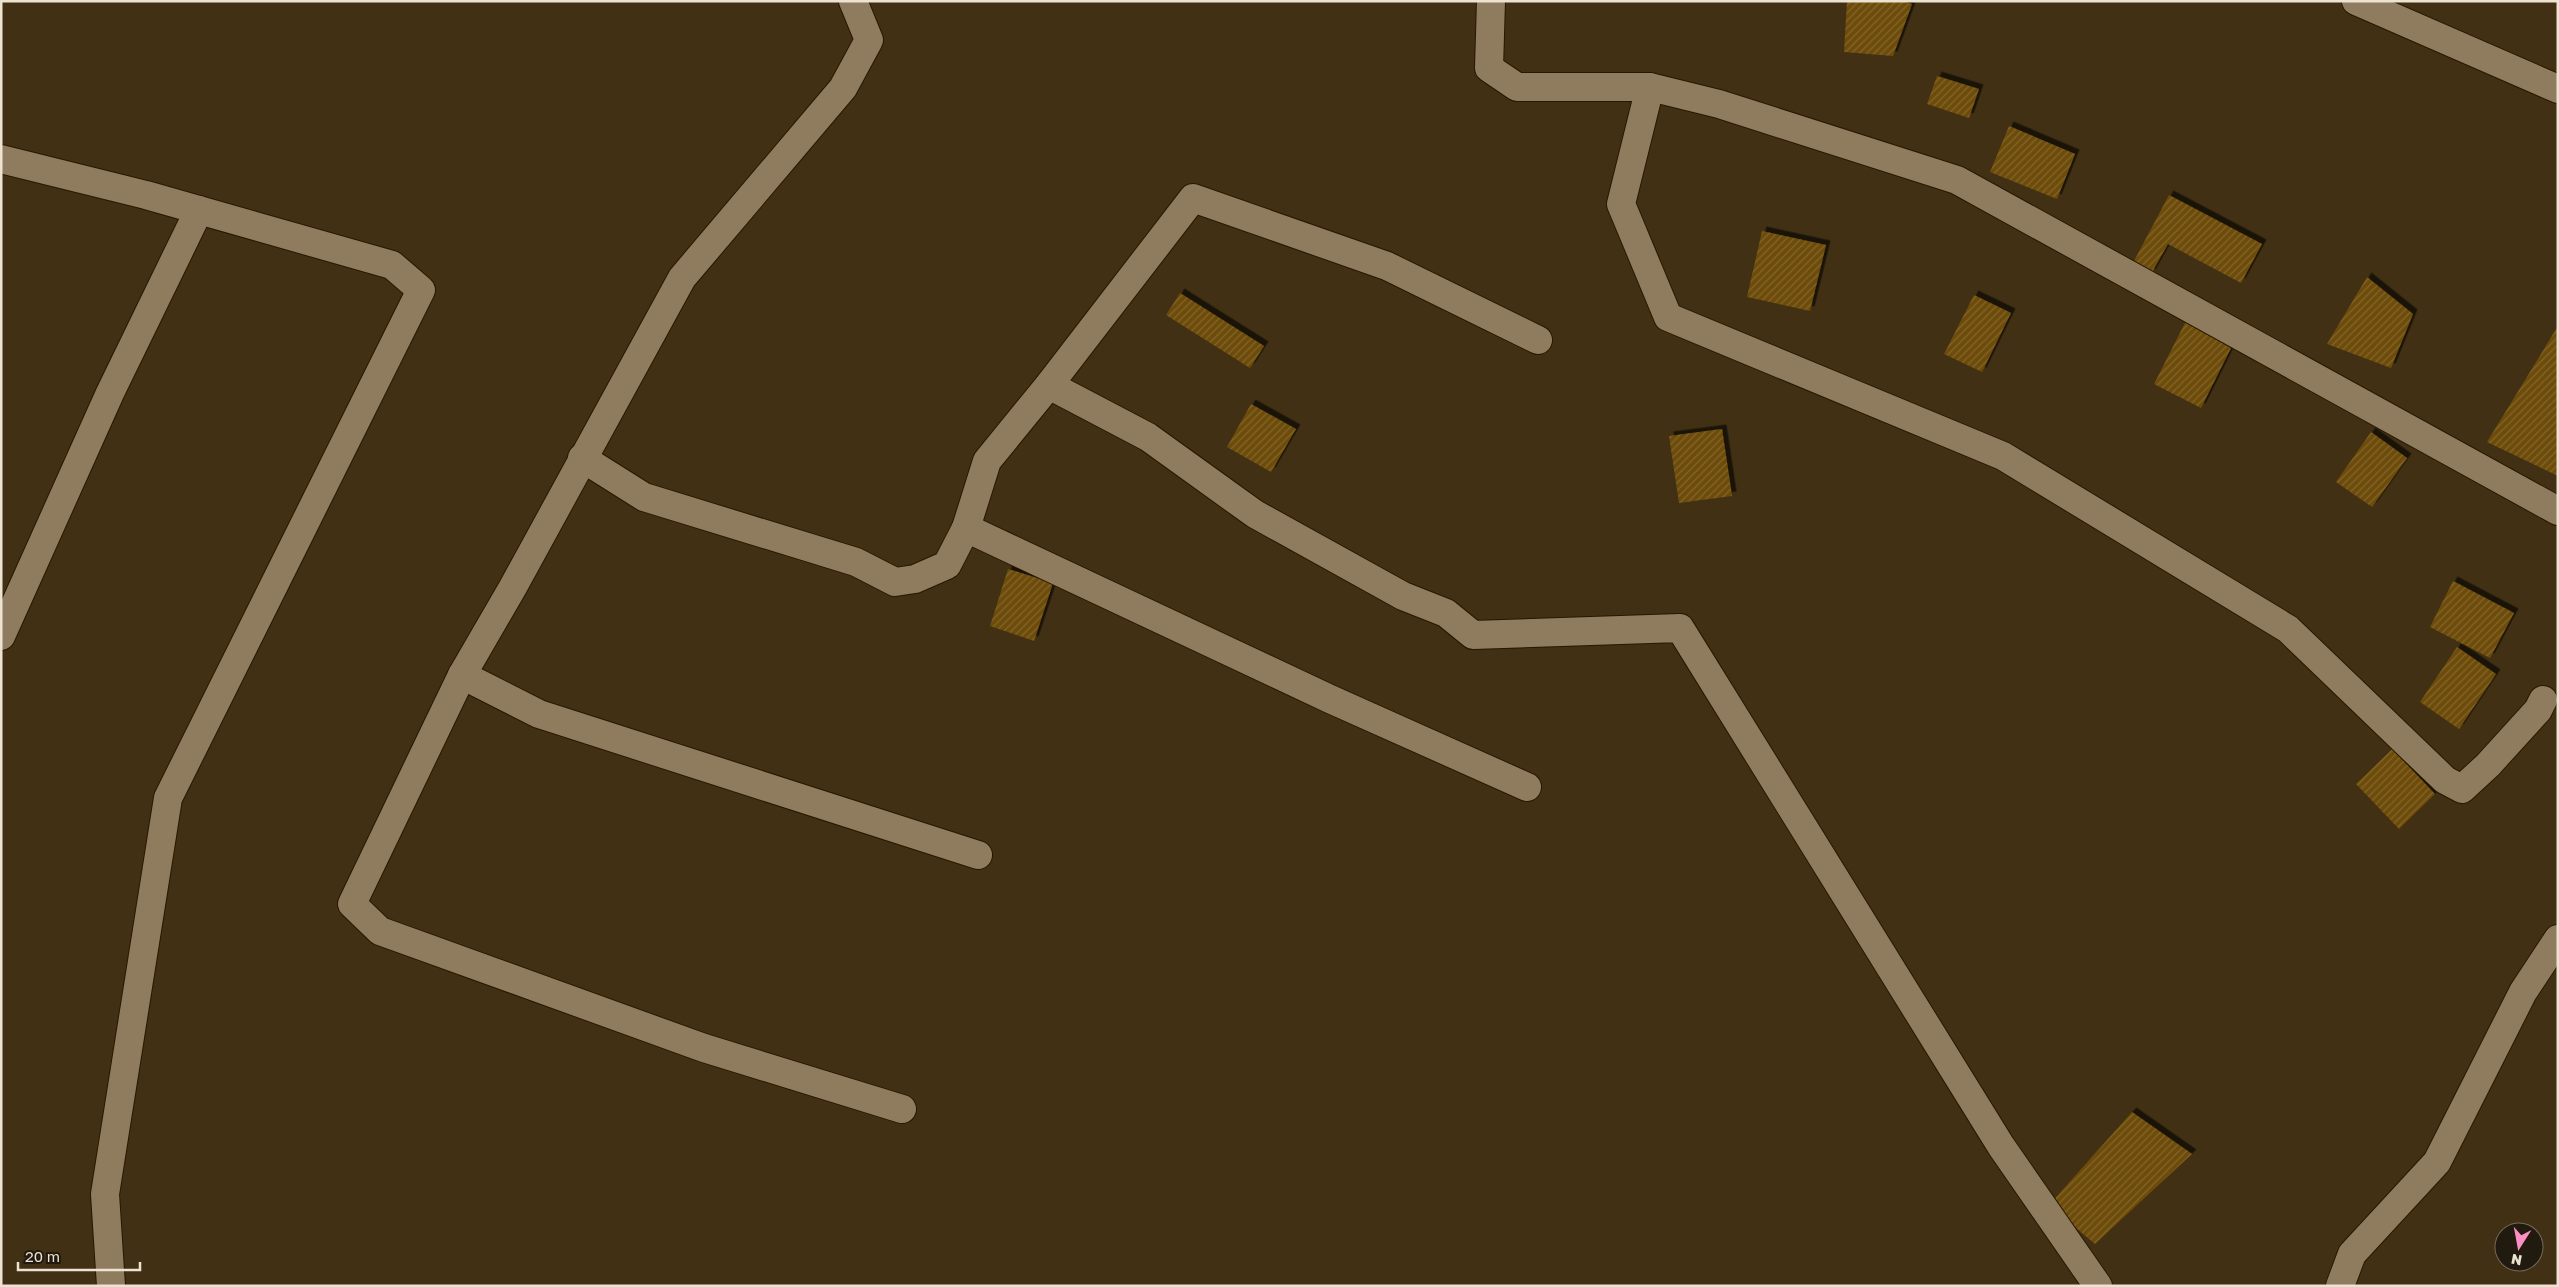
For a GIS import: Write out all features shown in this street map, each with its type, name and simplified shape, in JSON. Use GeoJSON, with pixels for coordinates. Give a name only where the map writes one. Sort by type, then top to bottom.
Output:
{"type":"FeatureCollection","features":[{"type":"Feature","properties":{"kind":"street"},"geometry":{"type":"LineString","coordinates":[[853,1],[868,40],[843,88],[682,278],[513,587],[462,675],[352,904],[380,931],[704,1048],[902,1109]]}},
{"type":"Feature","properties":{"kind":"street"},"geometry":{"type":"LineString","coordinates":[[1491,1],[1489,68],[1518,86],[1650,87],[1719,104],[1958,180],[2558,511]]}},
{"type":"Feature","properties":{"kind":"street"},"geometry":{"type":"LineString","coordinates":[[2356,1],[2558,89]]}},
{"type":"Feature","properties":{"kind":"street"},"geometry":{"type":"LineString","coordinates":[[1650,87],[1621,204],[1668,317],[2003,456],[2288,630],[2446,780],[2462,788],[2488,765],[2543,700]]}},
{"type":"Feature","properties":{"kind":"street"},"geometry":{"type":"LineString","coordinates":[[1,159],[199,210],[392,265],[420,290],[168,798],[105,1194],[111,1286]]}},
{"type":"Feature","properties":{"kind":"street"},"geometry":{"type":"LineString","coordinates":[[582,458],[644,497],[856,562],[896,582],[915,579],[947,565],[966,528],[987,460],[1049,385],[1193,198],[1387,266],[1538,340]]}},
{"type":"Feature","properties":{"kind":"street"},"geometry":{"type":"LineString","coordinates":[[1,636],[110,393],[199,210]]}},
{"type":"Feature","properties":{"kind":"street"},"geometry":{"type":"LineString","coordinates":[[1049,385],[1148,437],[1255,514],[1402,596],[1446,613],[1473,635],[1680,628],[2002,1146],[2098,1286]]}},
{"type":"Feature","properties":{"kind":"street"},"geometry":{"type":"LineString","coordinates":[[966,528],[1330,699],[1527,787]]}},
{"type":"Feature","properties":{"kind":"street"},"geometry":{"type":"LineString","coordinates":[[462,675],[539,714],[978,855]]}},
{"type":"Feature","properties":{"kind":"street"},"geometry":{"type":"LineString","coordinates":[[2340,1286],[2352,1254],[2437,1162],[2523,992],[2558,939]]}},
{"type":"Feature","properties":{"kind":"building"},"geometry":{"type":"Polygon","coordinates":[[[1847,1],[1901,1],[1912,4],[1893,56],[1844,52],[1847,1]]]}},
{"type":"Feature","properties":{"kind":"building"},"geometry":{"type":"Polygon","coordinates":[[[1937,76],[1979,89],[1969,118],[1927,104],[1937,76]]]}},
{"type":"Feature","properties":{"kind":"building"},"geometry":{"type":"Polygon","coordinates":[[[2009,126],[2075,154],[2057,199],[1990,172],[2009,126]]]}},
{"type":"Feature","properties":{"kind":"building"},"geometry":{"type":"Polygon","coordinates":[[[2169,195],[2262,244],[2241,283],[2168,244],[2151,274],[2133,263],[2169,195]]]}},
{"type":"Feature","properties":{"kind":"building"},"geometry":{"type":"Polygon","coordinates":[[[1762,231],[1826,245],[1810,311],[1747,297],[1762,231]]]}},
{"type":"Feature","properties":{"kind":"building"},"geometry":{"type":"Polygon","coordinates":[[[2367,277],[2413,314],[2391,368],[2327,344],[2367,277]]]}},
{"type":"Feature","properties":{"kind":"building"},"geometry":{"type":"Polygon","coordinates":[[[1180,293],[1264,346],[1250,368],[1166,315],[1180,293]]]}},
{"type":"Feature","properties":{"kind":"building"},"geometry":{"type":"Polygon","coordinates":[[[1974,295],[2011,313],[1982,372],[1944,354],[1974,295]]]}},
{"type":"Feature","properties":{"kind":"building"},"geometry":{"type":"Polygon","coordinates":[[[2188,317],[2235,340],[2201,408],[2154,384],[2188,317]]]}},
{"type":"Feature","properties":{"kind":"building"},"geometry":{"type":"Polygon","coordinates":[[[2558,326],[2558,476],[2487,442],[2558,326]]]}},
{"type":"Feature","properties":{"kind":"building"},"geometry":{"type":"Polygon","coordinates":[[[1251,404],[1296,429],[1271,472],[1227,447],[1251,404]]]}},
{"type":"Feature","properties":{"kind":"building"},"geometry":{"type":"Polygon","coordinates":[[[1722,429],[1732,496],[1679,503],[1669,436],[1722,429]]]}},
{"type":"Feature","properties":{"kind":"building"},"geometry":{"type":"Polygon","coordinates":[[[2371,432],[2407,458],[2372,507],[2336,482],[2371,432]]]}},
{"type":"Feature","properties":{"kind":"building"},"geometry":{"type":"Polygon","coordinates":[[[1008,569],[1053,583],[1034,641],[990,626],[1008,569]]]}},
{"type":"Feature","properties":{"kind":"building"},"geometry":{"type":"Polygon","coordinates":[[[2453,581],[2514,613],[2490,658],[2430,627],[2453,581]]]}},
{"type":"Feature","properties":{"kind":"building"},"geometry":{"type":"Polygon","coordinates":[[[2457,647],[2496,674],[2459,729],[2420,702],[2457,647]]]}},
{"type":"Feature","properties":{"kind":"building"},"geometry":{"type":"Polygon","coordinates":[[[2392,749],[2435,794],[2399,829],[2356,784],[2392,749]]]}},
{"type":"Feature","properties":{"kind":"building"},"geometry":{"type":"Polygon","coordinates":[[[2132,1112],[2192,1154],[2095,1244],[2049,1205],[2132,1112]]]}}]}
